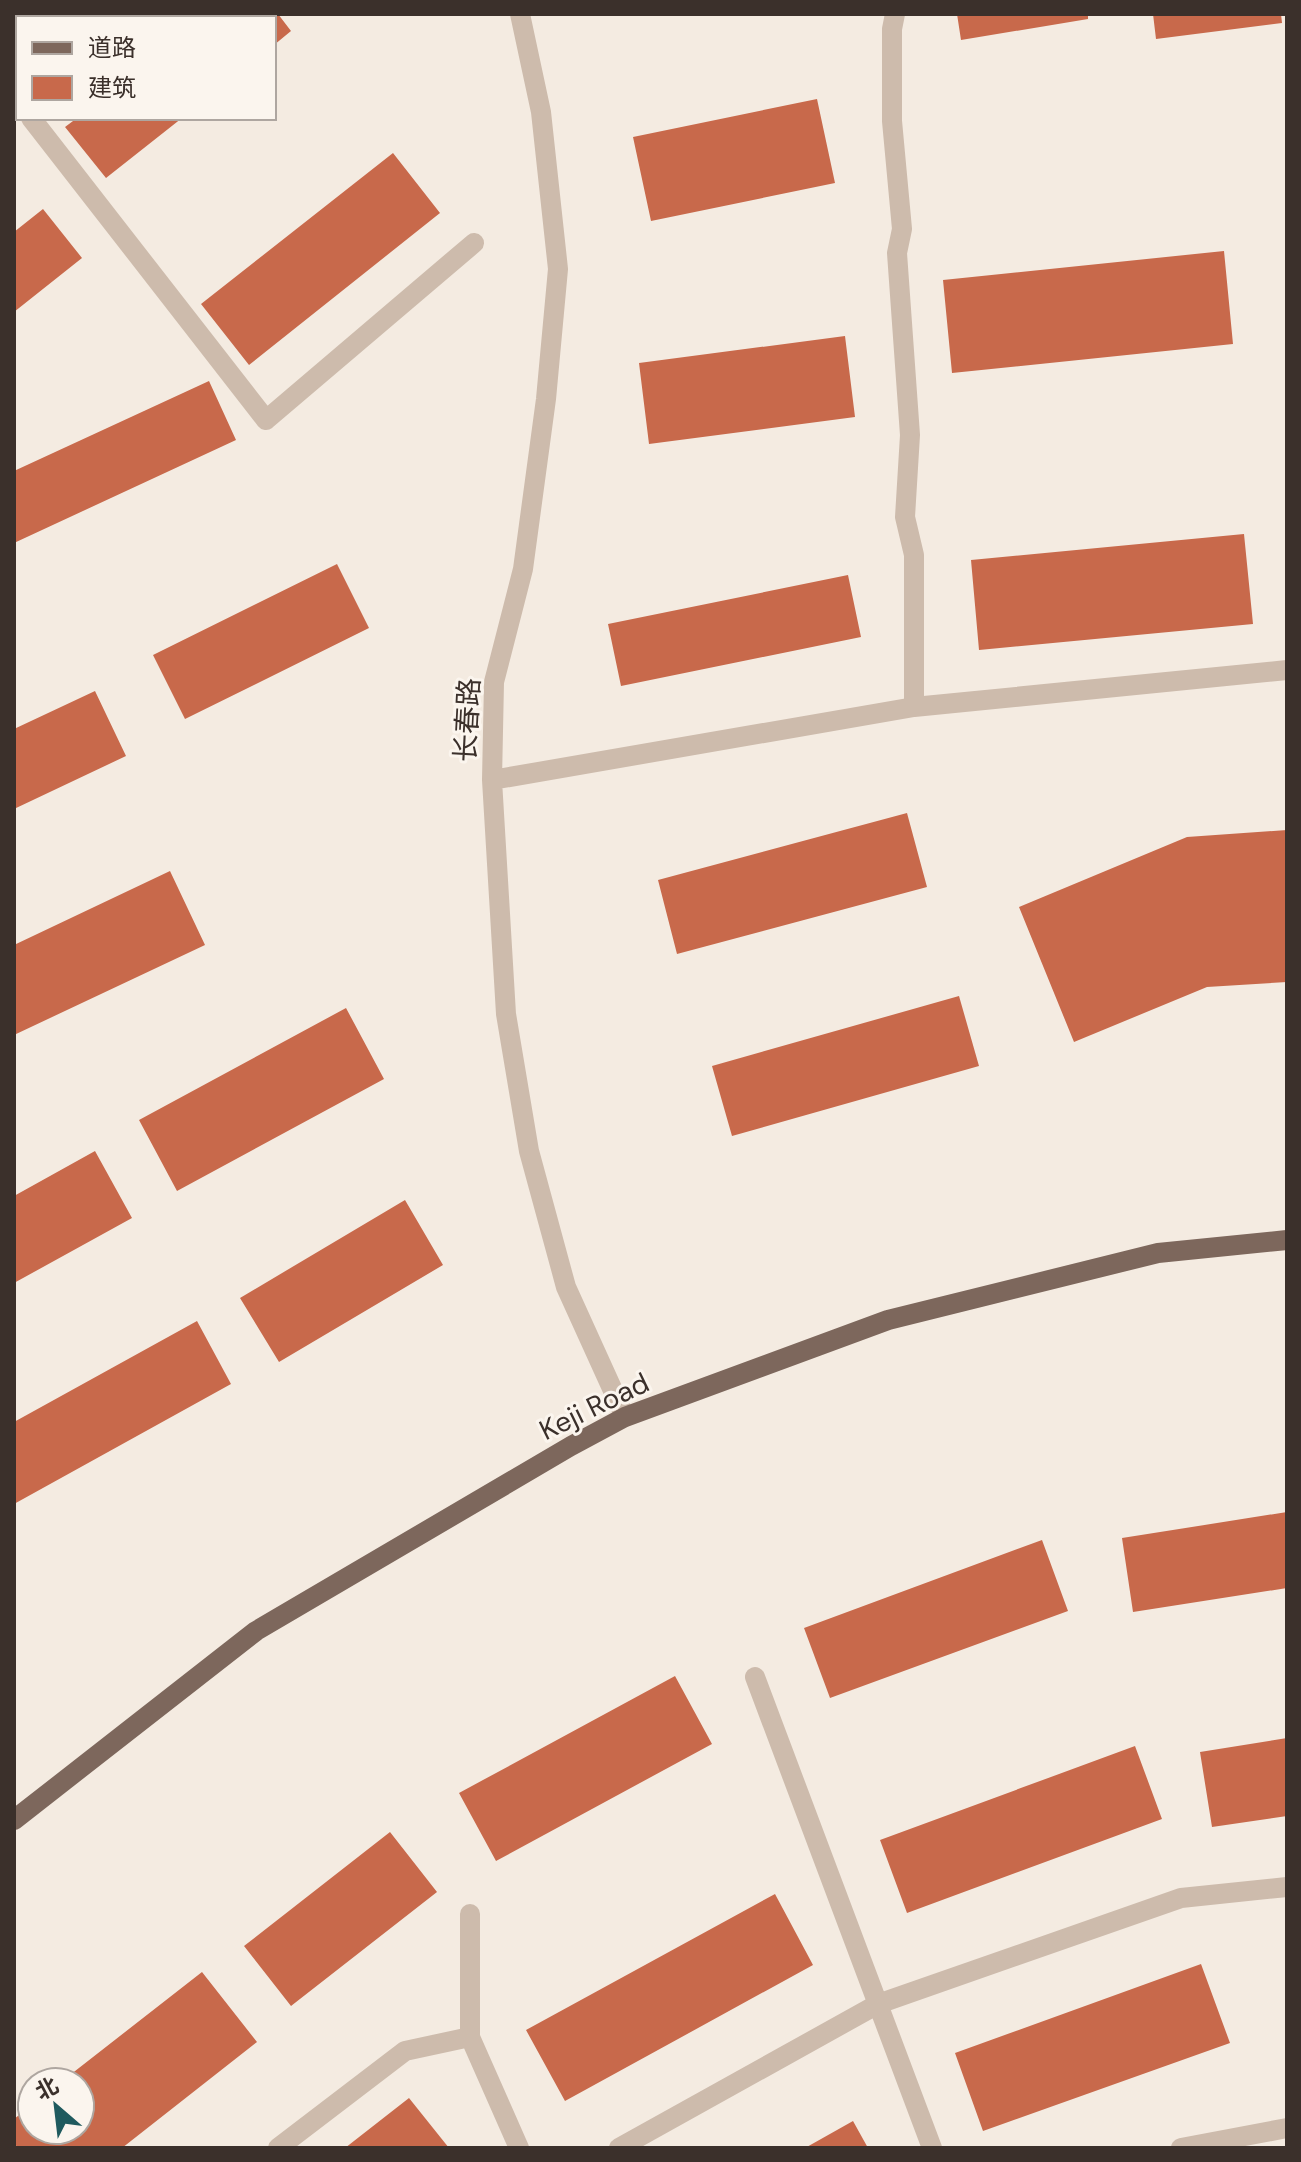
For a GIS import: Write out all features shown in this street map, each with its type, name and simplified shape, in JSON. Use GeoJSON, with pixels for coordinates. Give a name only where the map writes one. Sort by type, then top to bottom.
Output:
{"type":"FeatureCollection","features":[{"type":"Feature","properties":{"kind":"main road","name":"Keji Road"},"geometry":{"type":"LineString","coordinates":[[14,1820],[256,1631],[625,1417],[888,1320],[1158,1253],[1287,1240]]}},
{"type":"Feature","properties":{"kind":"street","name":"长春路"},"geometry":{"type":"LineString","coordinates":[[520,14],[541,112],[558,269],[546,399],[523,569],[494,682],[492,780],[506,1014],[529,1151],[566,1287],[625,1417]]}},
{"type":"Feature","properties":{"kind":"street"},"geometry":{"type":"LineString","coordinates":[[895,14],[892,29],[892,121],[902,229],[897,253],[910,435],[905,517],[914,555],[914,707]]}},
{"type":"Feature","properties":{"kind":"street"},"geometry":{"type":"LineString","coordinates":[[33,120],[266,420],[474,243]]}},
{"type":"Feature","properties":{"kind":"street"},"geometry":{"type":"LineString","coordinates":[[492,780],[914,707],[1287,670]]}},
{"type":"Feature","properties":{"kind":"street"},"geometry":{"type":"LineString","coordinates":[[755,1677],[932,2148]]}},
{"type":"Feature","properties":{"kind":"street"},"geometry":{"type":"LineString","coordinates":[[619,2148],[878,2004],[1181,1898],[1287,1887]]}},
{"type":"Feature","properties":{"kind":"street"},"geometry":{"type":"LineString","coordinates":[[470,1914],[470,2037],[519,2148]]}},
{"type":"Feature","properties":{"kind":"street"},"geometry":{"type":"LineString","coordinates":[[278,2148],[405,2051],[470,2037]]}},
{"type":"Feature","properties":{"kind":"street"},"geometry":{"type":"LineString","coordinates":[[1181,2148],[1284,2135]]}},
{"type":"Feature","properties":{"kind":"building"},"geometry":{"type":"Polygon","coordinates":[[[278,14],[291,31],[276,43],[276,16],[206,16],[278,14]]]}},
{"type":"Feature","properties":{"kind":"building"},"geometry":{"type":"Polygon","coordinates":[[[957,14],[1088,14],[1088,19],[961,40],[957,14]]]}},
{"type":"Feature","properties":{"kind":"building"},"geometry":{"type":"Polygon","coordinates":[[[1153,14],[1281,14],[1282,23],[1156,39],[1153,14]]]}},
{"type":"Feature","properties":{"kind":"building"},"geometry":{"type":"Polygon","coordinates":[[[817,99],[835,183],[651,221],[633,137],[817,99]]]}},
{"type":"Feature","properties":{"kind":"building"},"geometry":{"type":"Polygon","coordinates":[[[74,120],[179,120],[106,178],[65,127],[74,120]]]}},
{"type":"Feature","properties":{"kind":"building"},"geometry":{"type":"Polygon","coordinates":[[[393,153],[440,213],[249,365],[201,304],[393,153]]]}},
{"type":"Feature","properties":{"kind":"building"},"geometry":{"type":"Polygon","coordinates":[[[43,209],[82,258],[14,312],[14,232],[43,209]]]}},
{"type":"Feature","properties":{"kind":"building"},"geometry":{"type":"Polygon","coordinates":[[[1224,251],[1233,344],[952,373],[943,280],[1224,251]]]}},
{"type":"Feature","properties":{"kind":"building"},"geometry":{"type":"Polygon","coordinates":[[[845,336],[855,417],[649,444],[639,363],[845,336]]]}},
{"type":"Feature","properties":{"kind":"building"},"geometry":{"type":"Polygon","coordinates":[[[209,381],[236,440],[14,543],[14,471],[209,381]]]}},
{"type":"Feature","properties":{"kind":"building"},"geometry":{"type":"Polygon","coordinates":[[[1244,534],[1253,624],[979,650],[971,560],[1244,534]]]}},
{"type":"Feature","properties":{"kind":"building"},"geometry":{"type":"Polygon","coordinates":[[[337,564],[369,628],[185,719],[153,655],[337,564]]]}},
{"type":"Feature","properties":{"kind":"building"},"geometry":{"type":"Polygon","coordinates":[[[848,575],[861,637],[621,686],[608,624],[848,575]]]}},
{"type":"Feature","properties":{"kind":"building"},"geometry":{"type":"Polygon","coordinates":[[[95,691],[126,756],[14,809],[14,729],[95,691]]]}},
{"type":"Feature","properties":{"kind":"building"},"geometry":{"type":"Polygon","coordinates":[[[907,813],[927,887],[677,954],[658,880],[907,813]]]}},
{"type":"Feature","properties":{"kind":"building"},"geometry":{"type":"Polygon","coordinates":[[[1287,830],[1287,982],[1207,987],[1074,1042],[1019,907],[1187,837],[1287,830]]]}},
{"type":"Feature","properties":{"kind":"building"},"geometry":{"type":"Polygon","coordinates":[[[170,871],[205,945],[14,1035],[14,945],[170,871]]]}},
{"type":"Feature","properties":{"kind":"building"},"geometry":{"type":"Polygon","coordinates":[[[959,996],[979,1066],[732,1136],[712,1066],[959,996]]]}},
{"type":"Feature","properties":{"kind":"building"},"geometry":{"type":"Polygon","coordinates":[[[346,1008],[384,1079],[177,1191],[139,1120],[346,1008]]]}},
{"type":"Feature","properties":{"kind":"building"},"geometry":{"type":"Polygon","coordinates":[[[95,1151],[132,1218],[14,1283],[14,1196],[95,1151]]]}},
{"type":"Feature","properties":{"kind":"building"},"geometry":{"type":"Polygon","coordinates":[[[405,1200],[443,1265],[279,1362],[240,1298],[405,1200]]]}},
{"type":"Feature","properties":{"kind":"building"},"geometry":{"type":"Polygon","coordinates":[[[197,1321],[231,1384],[14,1504],[14,1422],[197,1321]]]}},
{"type":"Feature","properties":{"kind":"building"},"geometry":{"type":"Polygon","coordinates":[[[1287,1512],[1287,1588],[1133,1612],[1122,1538],[1287,1512]]]}},
{"type":"Feature","properties":{"kind":"building"},"geometry":{"type":"Polygon","coordinates":[[[1042,1540],[1068,1611],[830,1698],[804,1628],[1042,1540]]]}},
{"type":"Feature","properties":{"kind":"building"},"geometry":{"type":"Polygon","coordinates":[[[675,1676],[712,1744],[496,1861],[459,1793],[675,1676]]]}},
{"type":"Feature","properties":{"kind":"building"},"geometry":{"type":"Polygon","coordinates":[[[1287,1738],[1287,1816],[1212,1827],[1200,1752],[1287,1738]]]}},
{"type":"Feature","properties":{"kind":"building"},"geometry":{"type":"Polygon","coordinates":[[[1135,1746],[1162,1819],[907,1913],[880,1840],[1135,1746]]]}},
{"type":"Feature","properties":{"kind":"building"},"geometry":{"type":"Polygon","coordinates":[[[390,1832],[437,1892],[291,2006],[244,1946],[390,1832]]]}},
{"type":"Feature","properties":{"kind":"building"},"geometry":{"type":"Polygon","coordinates":[[[775,1894],[813,1965],[565,2101],[526,2030],[775,1894]]]}},
{"type":"Feature","properties":{"kind":"building"},"geometry":{"type":"Polygon","coordinates":[[[1201,1964],[1230,2043],[983,2131],[955,2053],[1201,1964]]]}},
{"type":"Feature","properties":{"kind":"building"},"geometry":{"type":"Polygon","coordinates":[[[202,1972],[257,2042],[122,2148],[18,2148],[16,2146],[96,2146],[96,2066],[82,2066],[202,1972]]]}},
{"type":"Feature","properties":{"kind":"building"},"geometry":{"type":"Polygon","coordinates":[[[409,2098],[449,2148],[345,2148],[409,2098]]]}},
{"type":"Feature","properties":{"kind":"building"},"geometry":{"type":"Polygon","coordinates":[[[16,2117],[16,2146],[14,2143],[16,2117]]]}},
{"type":"Feature","properties":{"kind":"building"},"geometry":{"type":"Polygon","coordinates":[[[853,2121],[868,2148],[805,2148],[853,2121]]]}}]}
